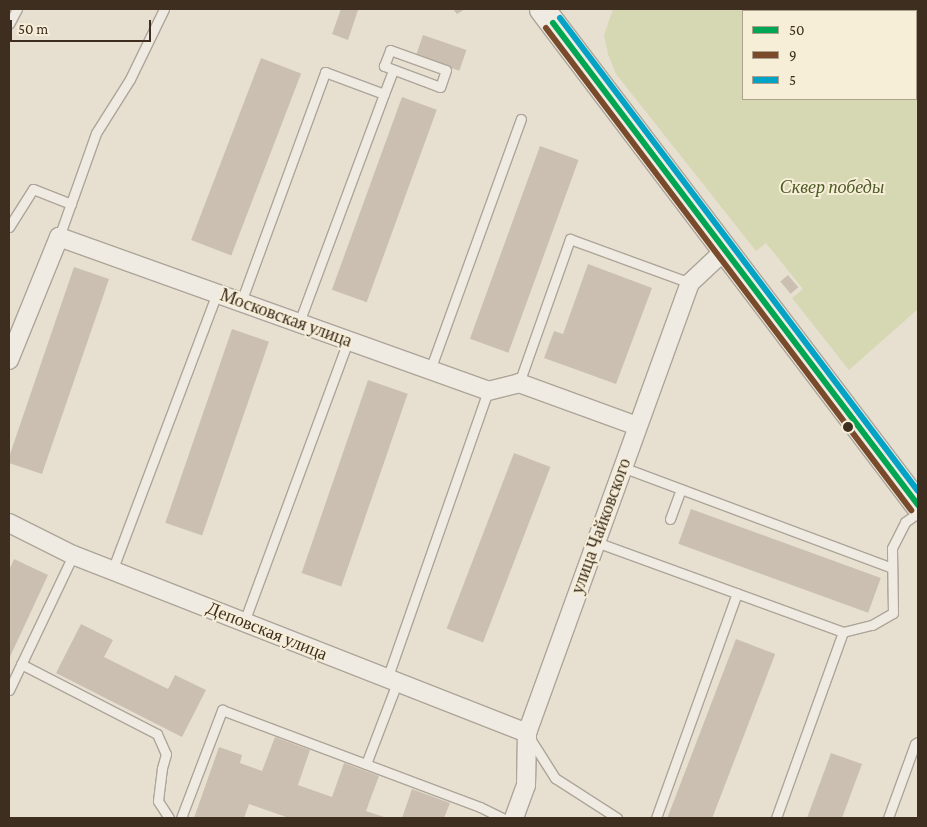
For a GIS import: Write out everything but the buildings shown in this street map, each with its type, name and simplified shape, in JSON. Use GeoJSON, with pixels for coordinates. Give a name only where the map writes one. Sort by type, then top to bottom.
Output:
{"type":"FeatureCollection","features":[{"type":"Feature","properties":{"kind":"main road"},"geometry":{"type":"LineString","coordinates":[[555,14],[725,250],[918,505]]}},
{"type":"Feature","properties":{"kind":"street","name":"Московская улица"},"geometry":{"type":"LineString","coordinates":[[59,237],[488,391]]}},
{"type":"Feature","properties":{"kind":"street"},"geometry":{"type":"LineString","coordinates":[[9,360],[59,237]]}},
{"type":"Feature","properties":{"kind":"street","name":"улица Чайковского"},"geometry":{"type":"LineString","coordinates":[[514,818],[526,785],[527,733],[690,283],[725,250]]}},
{"type":"Feature","properties":{"kind":"street"},"geometry":{"type":"LineString","coordinates":[[488,391],[519,383],[638,426]]}},
{"type":"Feature","properties":{"kind":"street","name":"Деповская улица"},"geometry":{"type":"LineString","coordinates":[[9,523],[73,555],[112,571],[527,733]]}},
{"type":"Feature","properties":{"kind":"lane"},"geometry":{"type":"LineString","coordinates":[[9,24],[17,9]]}},
{"type":"Feature","properties":{"kind":"lane"},"geometry":{"type":"LineString","coordinates":[[59,237],[96,133],[130,79],[164,9]]}},
{"type":"Feature","properties":{"kind":"lane"},"geometry":{"type":"LineString","coordinates":[[390,50],[446,70],[440,87],[393,70],[384,66],[390,50]]}},
{"type":"Feature","properties":{"kind":"lane"},"geometry":{"type":"LineString","coordinates":[[299,323],[393,70]]}},
{"type":"Feature","properties":{"kind":"lane"},"geometry":{"type":"LineString","coordinates":[[241,302],[325,72],[384,94]]}},
{"type":"Feature","properties":{"kind":"lane"},"geometry":{"type":"LineString","coordinates":[[430,370],[521,119]]}},
{"type":"Feature","properties":{"kind":"lane"},"geometry":{"type":"LineString","coordinates":[[9,227],[34,189],[71,204]]}},
{"type":"Feature","properties":{"kind":"lane"},"geometry":{"type":"LineString","coordinates":[[519,383],[570,239],[690,283]]}},
{"type":"Feature","properties":{"kind":"lane"},"geometry":{"type":"LineString","coordinates":[[112,571],[217,293]]}},
{"type":"Feature","properties":{"kind":"lane"},"geometry":{"type":"LineString","coordinates":[[244,622],[348,341]]}},
{"type":"Feature","properties":{"kind":"lane"},"geometry":{"type":"LineString","coordinates":[[366,764],[488,391]]}},
{"type":"Feature","properties":{"kind":"lane"},"geometry":{"type":"LineString","coordinates":[[622,467],[890,567]]}},
{"type":"Feature","properties":{"kind":"lane"},"geometry":{"type":"LineString","coordinates":[[670,519],[681,489]]}},
{"type":"Feature","properties":{"kind":"lane"},"geometry":{"type":"LineString","coordinates":[[596,542],[843,632],[872,625],[893,613],[890,567],[892,548],[905,522],[918,513]]}},
{"type":"Feature","properties":{"kind":"lane"},"geometry":{"type":"LineString","coordinates":[[9,690],[73,555]]}},
{"type":"Feature","properties":{"kind":"lane"},"geometry":{"type":"LineString","coordinates":[[656,818],[737,593]]}},
{"type":"Feature","properties":{"kind":"lane"},"geometry":{"type":"LineString","coordinates":[[776,818],[843,632]]}},
{"type":"Feature","properties":{"kind":"lane"},"geometry":{"type":"LineString","coordinates":[[21,664],[157,734],[166,754],[162,768],[158,801],[169,818]]}},
{"type":"Feature","properties":{"kind":"lane"},"geometry":{"type":"LineString","coordinates":[[181,818],[222,710],[480,806],[503,818]]}},
{"type":"Feature","properties":{"kind":"lane"},"geometry":{"type":"LineString","coordinates":[[527,733],[555,778],[617,818]]}},
{"type":"Feature","properties":{"kind":"lane"},"geometry":{"type":"LineString","coordinates":[[888,818],[915,744],[918,742]]}},
{"type":"Feature","properties":{"kind":"green space","name":"Сквер победы"},"geometry":{"type":"Polygon","coordinates":[[[613,9],[918,9],[918,309],[849,370],[792,298],[803,289],[766,243],[756,251],[616,74],[608,54],[604,35],[613,9]]]}},
{"type":"Feature","properties":{"kind":"transit line","name":"5"},"geometry":{"type":"LineString","coordinates":[[560,18],[918,491]]}},
{"type":"Feature","properties":{"kind":"transit line","name":"50"},"geometry":{"type":"LineString","coordinates":[[553,23],[918,505]]}},
{"type":"Feature","properties":{"kind":"transit line","name":"9"},"geometry":{"type":"LineString","coordinates":[[546,28],[911,510]]}}]}
